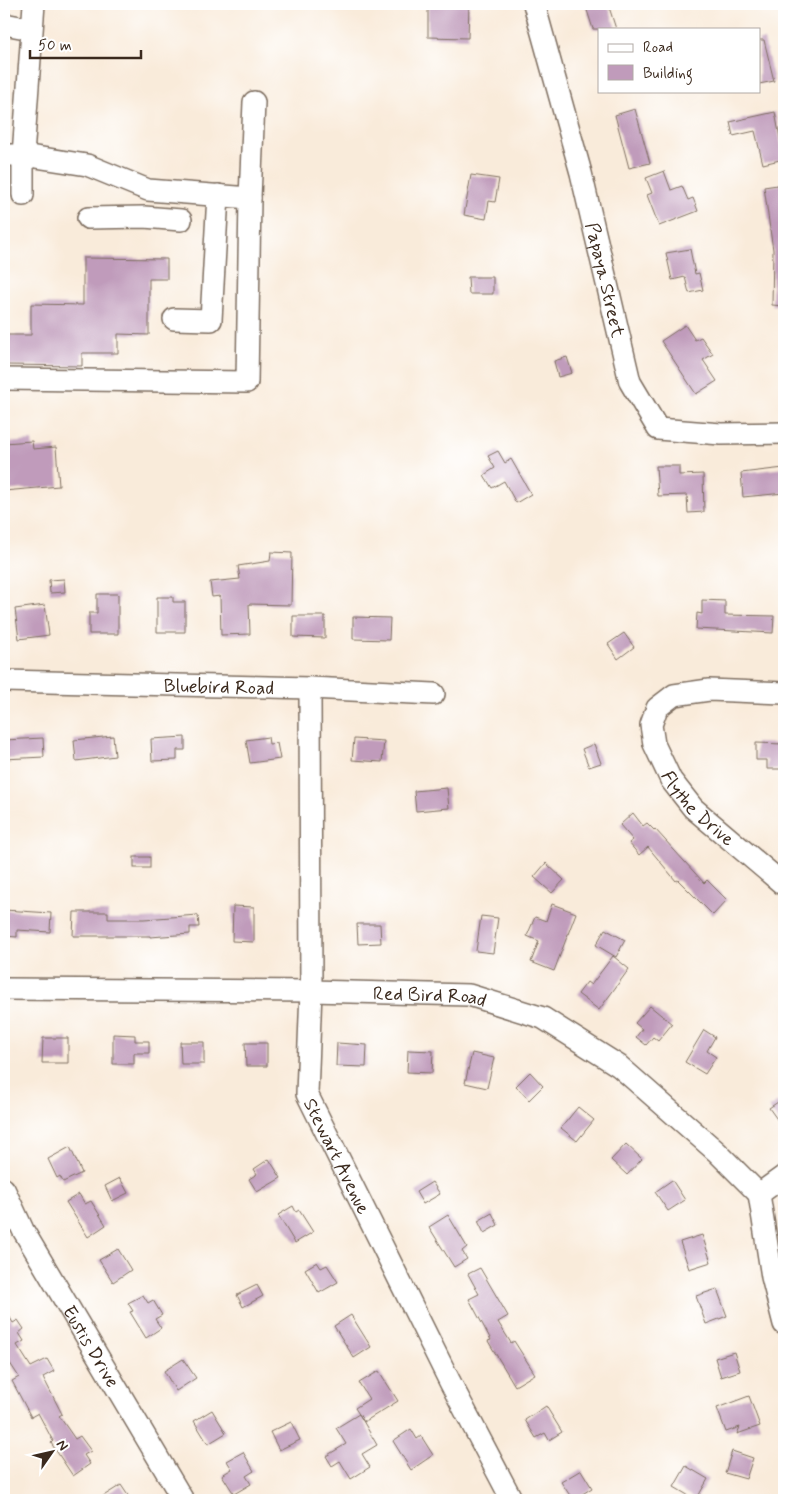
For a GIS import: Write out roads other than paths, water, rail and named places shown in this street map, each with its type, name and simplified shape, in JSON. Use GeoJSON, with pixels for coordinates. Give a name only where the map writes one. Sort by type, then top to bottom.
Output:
{"type":"FeatureCollection","features":[{"type":"Feature","properties":{"kind":"street"},"geometry":{"type":"LineString","coordinates":[[23,195],[13,155],[34,4]]}},
{"type":"Feature","properties":{"kind":"street","name":"Papaya Street"},"geometry":{"type":"LineString","coordinates":[[534,4],[581,173],[630,382],[658,429],[721,434],[784,433]]}},
{"type":"Feature","properties":{"kind":"street"},"geometry":{"type":"LineString","coordinates":[[4,24],[31,29]]}},
{"type":"Feature","properties":{"kind":"street"},"geometry":{"type":"LineString","coordinates":[[4,379],[247,382],[250,198],[254,102]]}},
{"type":"Feature","properties":{"kind":"street"},"geometry":{"type":"LineString","coordinates":[[13,155],[87,166],[148,190],[250,198]]}},
{"type":"Feature","properties":{"kind":"street"},"geometry":{"type":"LineString","coordinates":[[144,217],[148,190]]}},
{"type":"Feature","properties":{"kind":"street"},"geometry":{"type":"LineString","coordinates":[[174,319],[212,320],[218,195]]}},
{"type":"Feature","properties":{"kind":"street"},"geometry":{"type":"LineString","coordinates":[[88,218],[144,217],[181,220]]}},
{"type":"Feature","properties":{"kind":"street","name":"Bluebird Road"},"geometry":{"type":"LineString","coordinates":[[4,681],[310,688],[434,694]]}},
{"type":"Feature","properties":{"kind":"street","name":"Stewart Avenue"},"geometry":{"type":"LineString","coordinates":[[310,688],[311,991],[307,1094],[450,1382],[512,1500]]}},
{"type":"Feature","properties":{"kind":"street","name":"Flythe Drive"},"geometry":{"type":"LineString","coordinates":[[784,693],[709,690],[674,695],[657,708],[651,725],[654,744],[671,780],[693,808],[784,884]]}},
{"type":"Feature","properties":{"kind":"street","name":"Red Bird Road"},"geometry":{"type":"LineString","coordinates":[[4,993],[311,991],[469,995],[543,1018],[619,1066],[717,1152],[758,1194]]}},
{"type":"Feature","properties":{"kind":"street"},"geometry":{"type":"LineString","coordinates":[[784,1176],[758,1194],[772,1277],[784,1324]]}},
{"type":"Feature","properties":{"kind":"street","name":"Eustis Drive"},"geometry":{"type":"LineString","coordinates":[[4,1189],[23,1230],[183,1500]]}}]}
